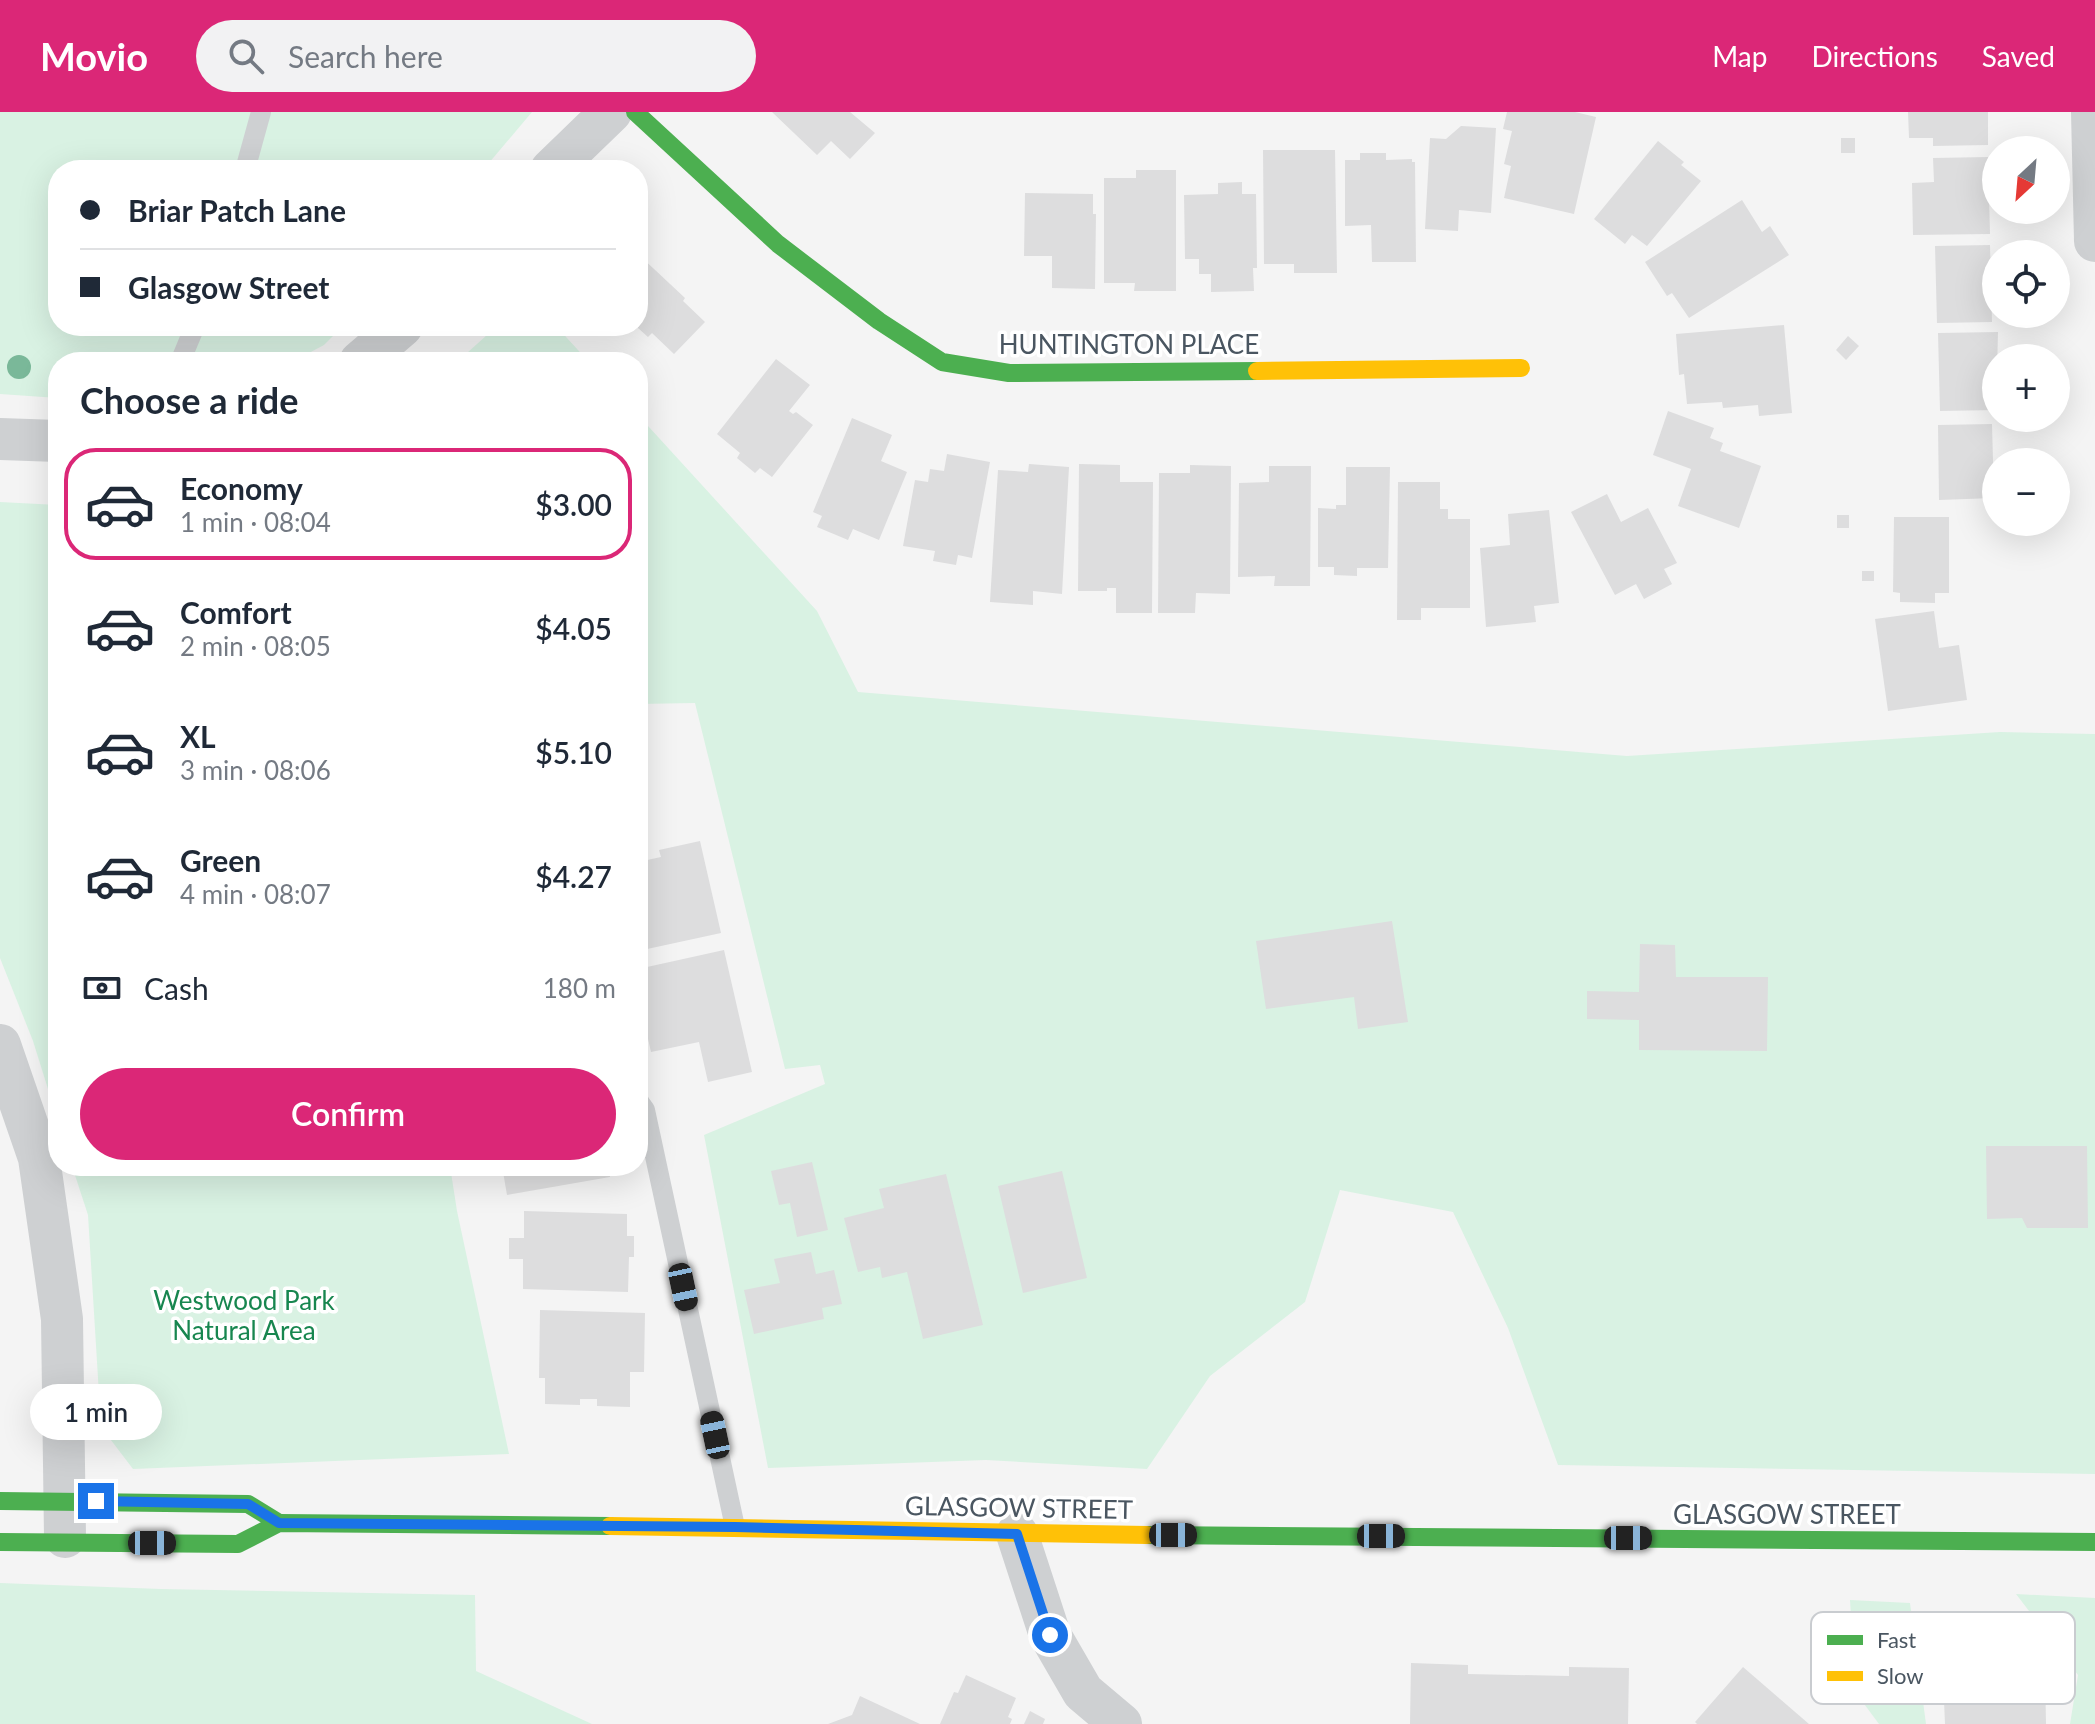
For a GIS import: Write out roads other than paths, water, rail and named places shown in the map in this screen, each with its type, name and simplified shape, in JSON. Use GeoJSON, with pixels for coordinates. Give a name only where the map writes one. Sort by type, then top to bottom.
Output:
{"type":"FeatureCollection","features":[{"type":"Feature","properties":{"kind":"street"},"geometry":{"type":"LineString","coordinates":[[561,160],[611,112]]}},
{"type":"Feature","properties":{"kind":"street","name":"HUNTINGTON PLACE"},"geometry":{"type":"LineString","coordinates":[[635,112],[778,244],[879,321],[942,362],[1009,373],[1521,368]]}},
{"type":"Feature","properties":{"kind":"street"},"geometry":{"type":"LineString","coordinates":[[2092,112],[2095,241]]}},
{"type":"Feature","properties":{"kind":"street"},"geometry":{"type":"LineString","coordinates":[[372,352],[390,336]]}},
{"type":"Feature","properties":{"kind":"street"},"geometry":{"type":"LineString","coordinates":[[0,439],[48,441]]}},
{"type":"Feature","properties":{"kind":"street"},"geometry":{"type":"LineString","coordinates":[[0,1045],[39,1158],[62,1319],[65,1543]]}},
{"type":"Feature","properties":{"kind":"street","name":"GLASGOW STREET"},"geometry":{"type":"LineString","coordinates":[[0,1501],[248,1504],[279,1523]]}},
{"type":"Feature","properties":{"kind":"street","name":"GLASGOW STREET"},"geometry":{"type":"LineString","coordinates":[[0,1542],[238,1544],[279,1523],[735,1527],[1017,1534],[2095,1542]]}},
{"type":"Feature","properties":{"kind":"street"},"geometry":{"type":"LineString","coordinates":[[1017,1534],[1050,1635],[1083,1692],[1121,1724]]}},
{"type":"Feature","properties":{"kind":"lane"},"geometry":{"type":"LineString","coordinates":[[248,160],[261,112]]}},
{"type":"Feature","properties":{"kind":"lane"},"geometry":{"type":"LineString","coordinates":[[648,1124],[735,1527]]}},
{"type":"Feature","properties":{"kind":"park label","name":"Westwood Park Natural Area"},"geometry":{"type":"Point","coordinates":[244,1315]}}]}
